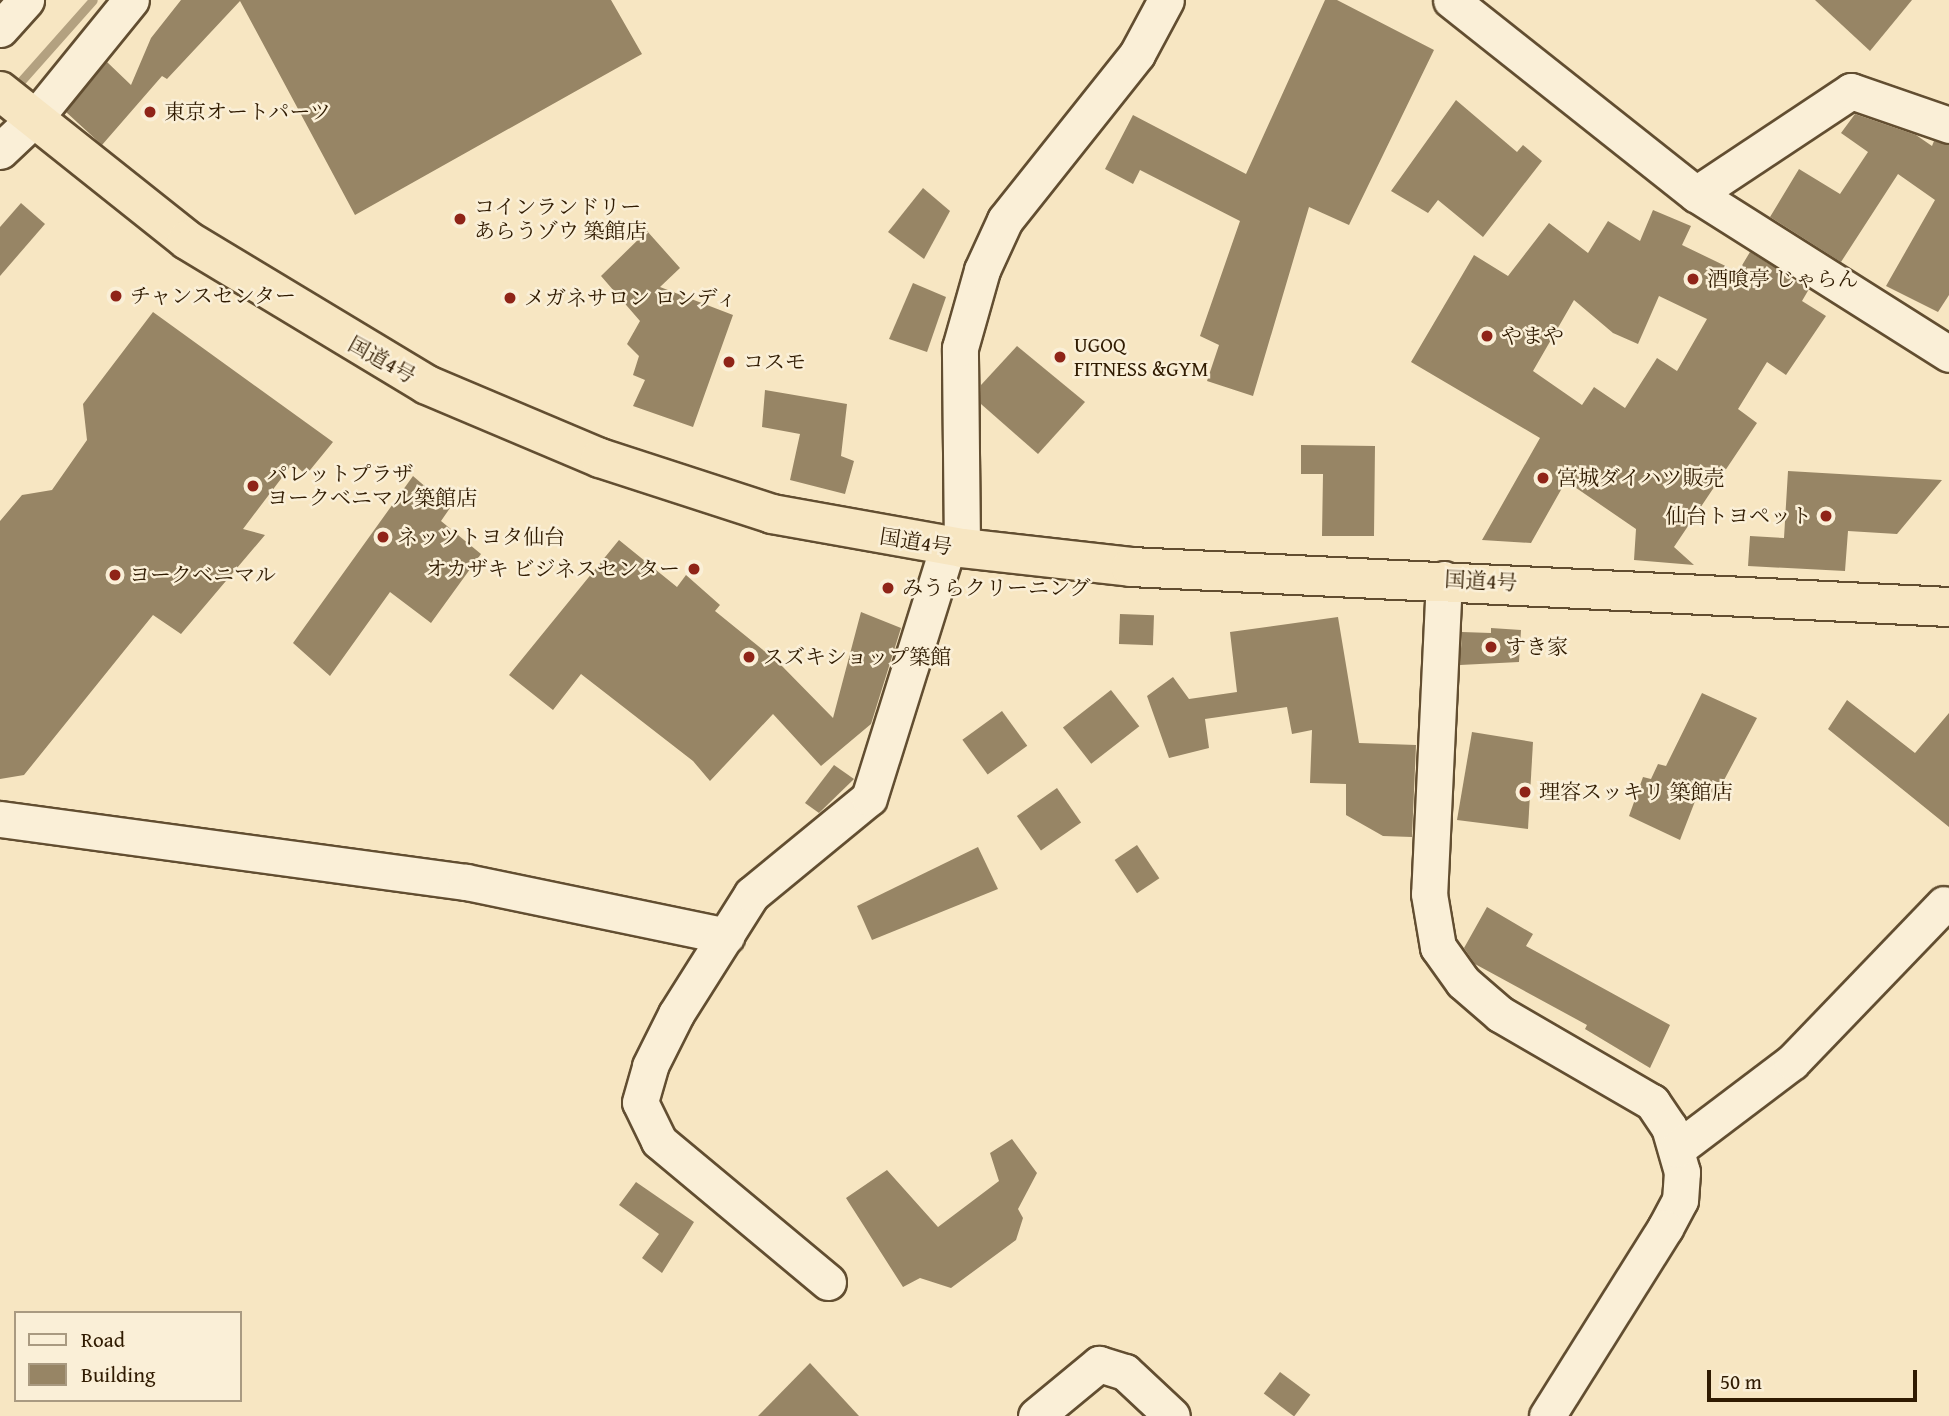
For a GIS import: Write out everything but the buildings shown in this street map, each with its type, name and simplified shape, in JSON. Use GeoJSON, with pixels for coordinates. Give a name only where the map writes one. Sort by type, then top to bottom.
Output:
{"type":"FeatureCollection","features":[{"type":"Feature","properties":{"kind":"highway","name":"国道4号"},"geometry":{"type":"LineString","coordinates":[[18,105],[187,240],[427,385],[694,492],[852,532],[1131,567],[1444,579],[1949,607]]}},
{"type":"Feature","properties":{"kind":"street"},"geometry":{"type":"LineString","coordinates":[[0,29],[26,0]]}},
{"type":"Feature","properties":{"kind":"street"},"geometry":{"type":"LineString","coordinates":[[0,151],[18,105],[131,0]]}},
{"type":"Feature","properties":{"kind":"street"},"geometry":{"type":"LineString","coordinates":[[828,1282],[659,1142],[640,1101],[650,1066],[676,1014],[752,894],[775,871],[869,798],[955,547],[960,348],[982,270],[1005,220],[1137,54],[1166,0]]}},
{"type":"Feature","properties":{"kind":"street"},"geometry":{"type":"LineString","coordinates":[[1451,0],[1696,194],[1949,354]]}},
{"type":"Feature","properties":{"kind":"street"},"geometry":{"type":"LineString","coordinates":[[1696,194],[1851,91],[1949,125]]}},
{"type":"Feature","properties":{"kind":"street"},"geometry":{"type":"LineString","coordinates":[[1444,579],[1429,894],[1438,947],[1463,982],[1500,1014],[1653,1102],[1677,1149],[1680,1199],[1547,1416]]}},
{"type":"Feature","properties":{"kind":"street"},"geometry":{"type":"LineString","coordinates":[[0,819],[466,882],[726,936]]}},
{"type":"Feature","properties":{"kind":"street"},"geometry":{"type":"LineString","coordinates":[[1677,1149],[1792,1062],[1944,904]]}},
{"type":"Feature","properties":{"kind":"street"},"geometry":{"type":"LineString","coordinates":[[1036,1416],[1099,1364],[1125,1372],[1172,1416]]}},
{"type":"Feature","properties":{"kind":"waterway"},"geometry":{"type":"LineString","coordinates":[[13,90],[93,0]]}},
{"type":"Feature","properties":{"kind":"place","name":"東京オートパーツ"},"geometry":{"type":"Point","coordinates":[150,112]}},
{"type":"Feature","properties":{"kind":"place","name":"コインランドリー あらうゾウ 築館店"},"geometry":{"type":"Point","coordinates":[460,219]}},
{"type":"Feature","properties":{"kind":"place","name":"酒喰亭 じゃらん"},"geometry":{"type":"Point","coordinates":[1693,279]}},
{"type":"Feature","properties":{"kind":"place","name":"チャンスセンター"},"geometry":{"type":"Point","coordinates":[116,296]}},
{"type":"Feature","properties":{"kind":"place","name":"メガネサロン ロンディ"},"geometry":{"type":"Point","coordinates":[510,298]}},
{"type":"Feature","properties":{"kind":"place","name":"やまや"},"geometry":{"type":"Point","coordinates":[1487,336]}},
{"type":"Feature","properties":{"kind":"place","name":"UGOQ FITNESS &GYM"},"geometry":{"type":"Point","coordinates":[1060,357]}},
{"type":"Feature","properties":{"kind":"place","name":"コスモ"},"geometry":{"type":"Point","coordinates":[729,362]}},
{"type":"Feature","properties":{"kind":"place","name":"宮城ダイハツ販売"},"geometry":{"type":"Point","coordinates":[1543,478]}},
{"type":"Feature","properties":{"kind":"place","name":"パレットプラザ ヨークベニマル築館店"},"geometry":{"type":"Point","coordinates":[253,486]}},
{"type":"Feature","properties":{"kind":"place","name":"仙台トヨペット"},"geometry":{"type":"Point","coordinates":[1826,516]}},
{"type":"Feature","properties":{"kind":"place","name":"ネッツトヨタ仙台"},"geometry":{"type":"Point","coordinates":[383,537]}},
{"type":"Feature","properties":{"kind":"place","name":"オカザキ ビジネスセンター"},"geometry":{"type":"Point","coordinates":[694,569]}},
{"type":"Feature","properties":{"kind":"place","name":"ヨークベニマル"},"geometry":{"type":"Point","coordinates":[115,575]}},
{"type":"Feature","properties":{"kind":"place","name":"みうらクリーニング"},"geometry":{"type":"Point","coordinates":[888,588]}},
{"type":"Feature","properties":{"kind":"place","name":"すき家"},"geometry":{"type":"Point","coordinates":[1491,647]}},
{"type":"Feature","properties":{"kind":"place","name":"スズキショップ築館"},"geometry":{"type":"Point","coordinates":[749,657]}},
{"type":"Feature","properties":{"kind":"place","name":"理容スッキリ 築館店"},"geometry":{"type":"Point","coordinates":[1525,792]}}]}
